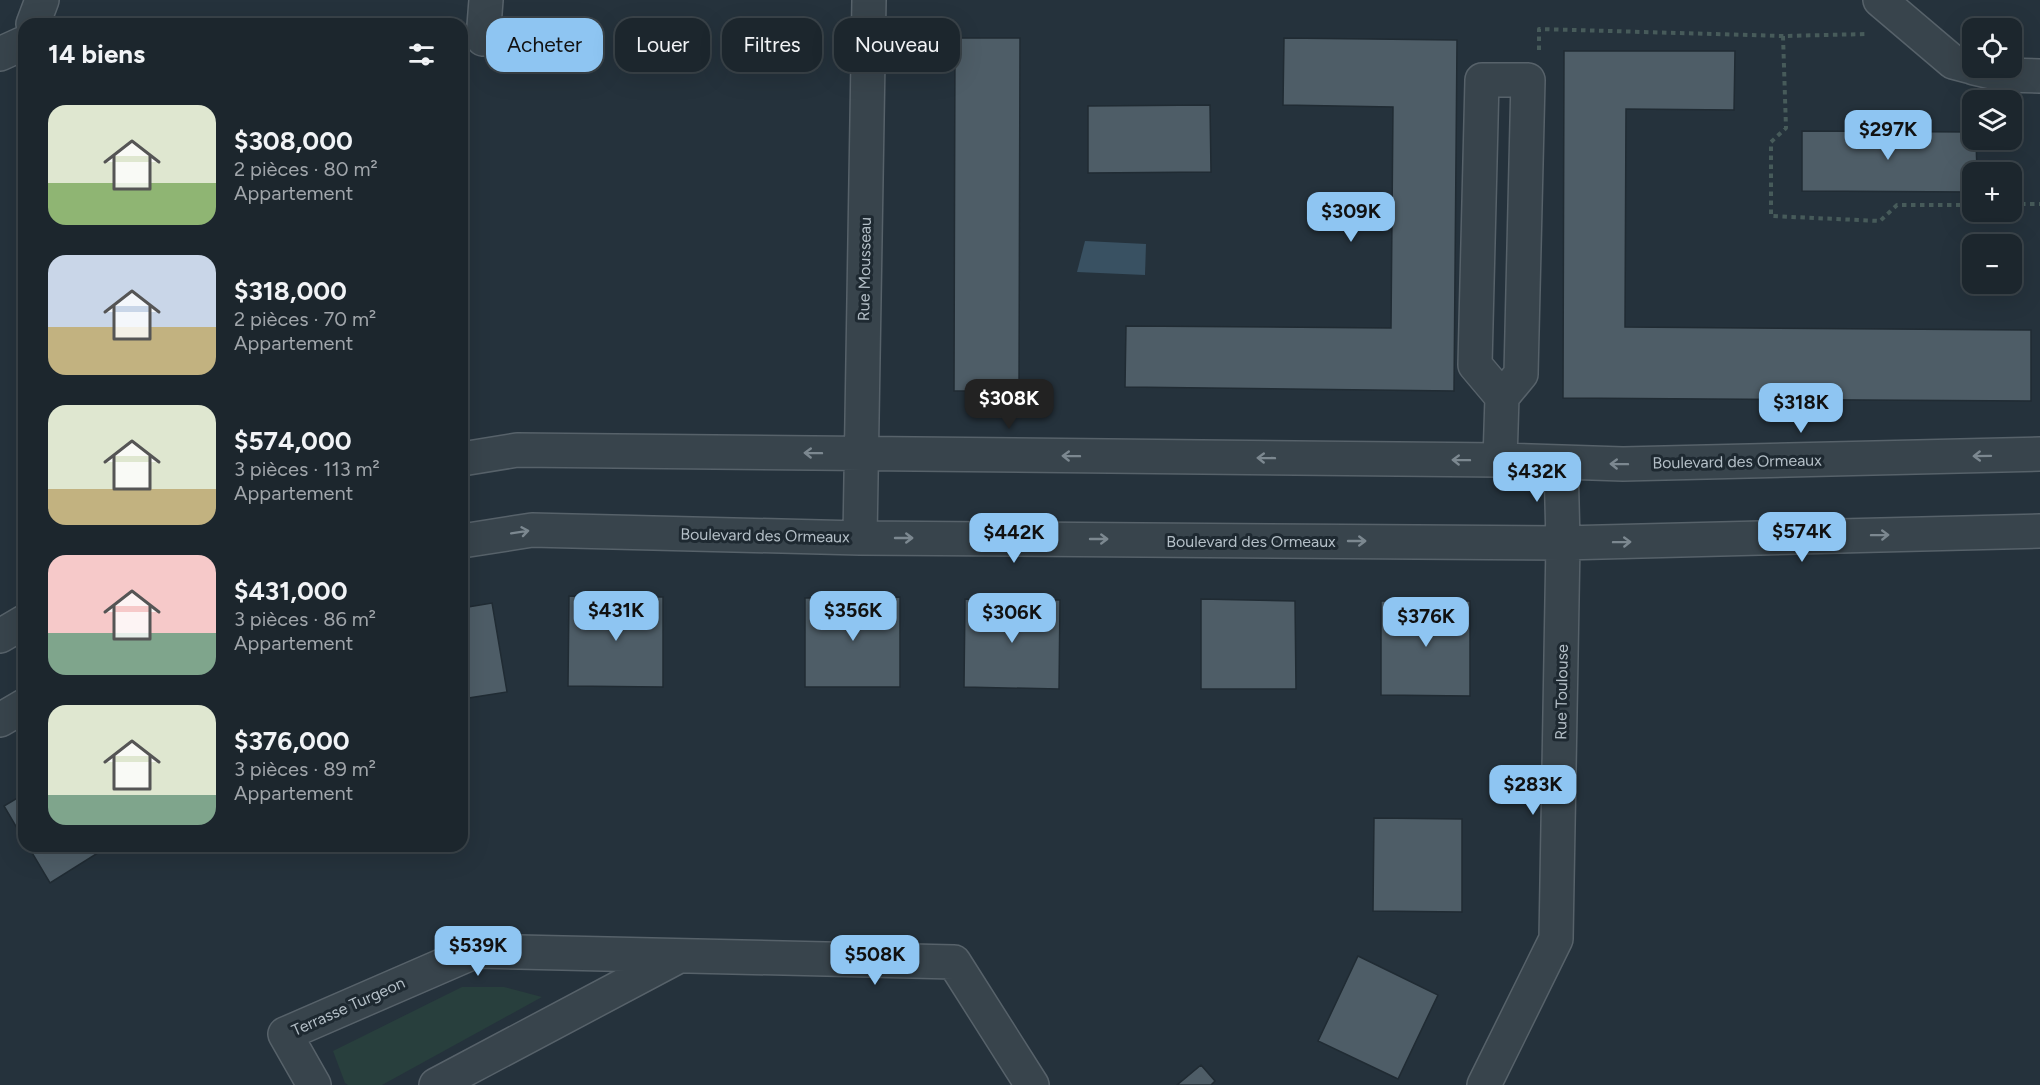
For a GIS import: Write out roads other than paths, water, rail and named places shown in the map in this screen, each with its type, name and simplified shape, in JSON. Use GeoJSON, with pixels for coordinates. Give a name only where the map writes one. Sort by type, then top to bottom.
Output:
{"type":"FeatureCollection","features":[{"type":"Feature","properties":{"kind":"street"},"geometry":{"type":"LineString","coordinates":[[35,18],[42,0]]}},
{"type":"Feature","properties":{"kind":"street"},"geometry":{"type":"LineString","coordinates":[[483,39],[486,0]]}},
{"type":"Feature","properties":{"kind":"street","name":"Rue Mousseau"},"geometry":{"type":"LineString","coordinates":[[860,538],[869,0]]}},
{"type":"Feature","properties":{"kind":"street"},"geometry":{"type":"LineString","coordinates":[[1880,0],[1953,62],[1962,64]]}},
{"type":"Feature","properties":{"kind":"street"},"geometry":{"type":"LineString","coordinates":[[0,54],[18,46]]}},
{"type":"Feature","properties":{"kind":"street"},"geometry":{"type":"LineString","coordinates":[[2022,76],[2040,76]]}},
{"type":"Feature","properties":{"kind":"street"},"geometry":{"type":"LineString","coordinates":[[1500,460],[1502,397],[1521,374],[1528,80],[1482,80],[1475,365],[1502,397]]}},
{"type":"Feature","properties":{"kind":"street","name":"Boulevard des Ormeaux"},"geometry":{"type":"LineString","coordinates":[[468,458],[517,450],[1500,460],[1623,464],[2040,454]]}},
{"type":"Feature","properties":{"kind":"street","name":"Rue Toulouse"},"geometry":{"type":"LineString","coordinates":[[1484,1085],[1556,939],[1563,543],[1561,462]]}},
{"type":"Feature","properties":{"kind":"street","name":"Boulevard des Ormeaux"},"geometry":{"type":"LineString","coordinates":[[468,540],[532,530],[860,538],[1563,543],[2040,531]]}},
{"type":"Feature","properties":{"kind":"street"},"geometry":{"type":"LineString","coordinates":[[0,636],[18,625]]}},
{"type":"Feature","properties":{"kind":"street"},"geometry":{"type":"LineString","coordinates":[[0,720],[18,710]]}},
{"type":"Feature","properties":{"kind":"street","name":"Terrasse Turgeon"},"geometry":{"type":"LineString","coordinates":[[314,1085],[285,1034],[476,951],[954,962],[1032,1085]]}},
{"type":"Feature","properties":{"kind":"street","name":"Terrasse Turgeon"},"geometry":{"type":"LineString","coordinates":[[436,1085],[680,955]]}},
{"type":"Feature","properties":{"kind":"water"},"geometry":{"type":"Polygon","coordinates":[[[1085,241],[1146,244],[1145,275],[1077,272],[1085,241]]]}}]}
